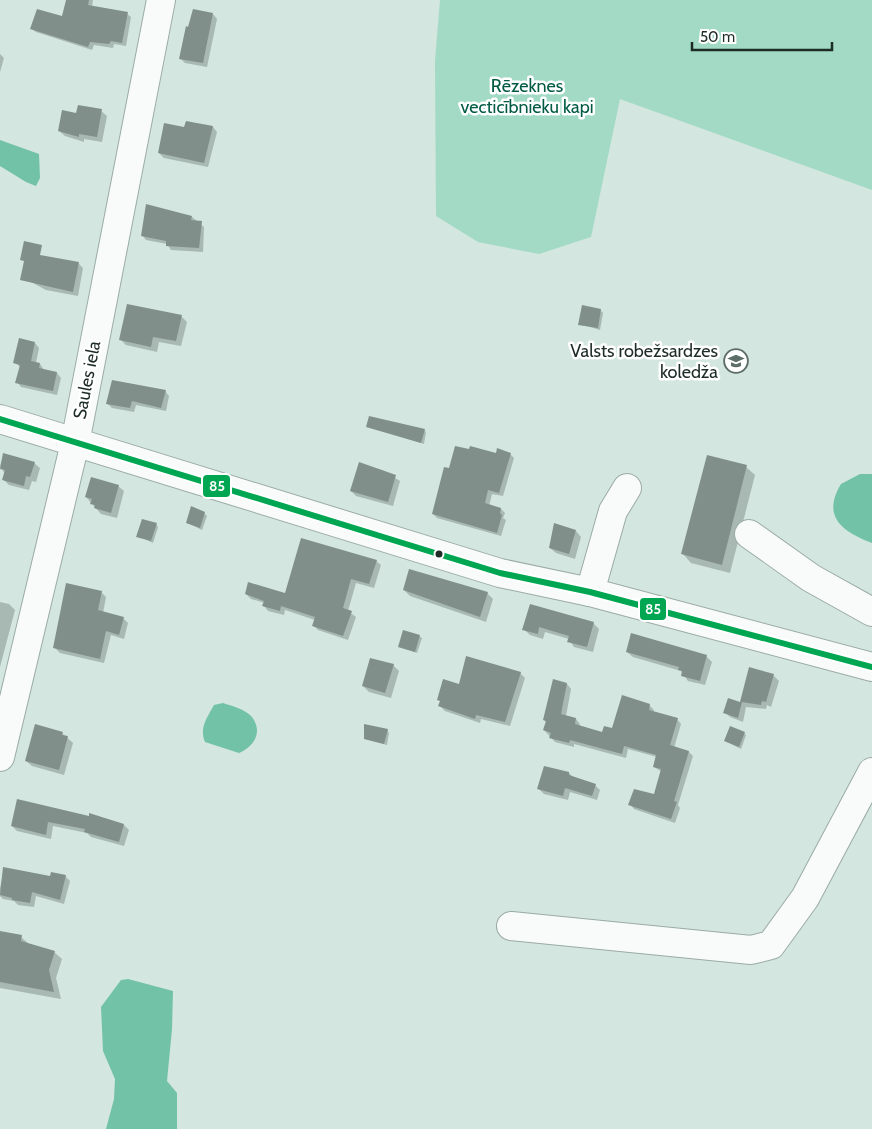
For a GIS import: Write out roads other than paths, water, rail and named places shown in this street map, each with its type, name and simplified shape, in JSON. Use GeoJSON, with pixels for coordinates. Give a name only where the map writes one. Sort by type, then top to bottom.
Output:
{"type":"FeatureCollection","features":[{"type":"Feature","properties":{"kind":"street","name":"Saules iela"},"geometry":{"type":"LineString","coordinates":[[0,757],[75,443],[162,0]]}},
{"type":"Feature","properties":{"kind":"street"},"geometry":{"type":"LineString","coordinates":[[0,420],[500,573],[590,592],[872,667]]}},
{"type":"Feature","properties":{"kind":"street"},"geometry":{"type":"LineString","coordinates":[[590,592],[613,511],[627,488]]}},
{"type":"Feature","properties":{"kind":"street"},"geometry":{"type":"LineString","coordinates":[[749,534],[811,578],[872,612]]}},
{"type":"Feature","properties":{"kind":"street"},"geometry":{"type":"LineString","coordinates":[[511,926],[750,950],[772,945],[805,898],[872,772]]}},
{"type":"Feature","properties":{"kind":"place","name":"Valsts robežsardzes koledža"},"geometry":{"type":"Point","coordinates":[736,361]}},
{"type":"Feature","properties":{"kind":"park label","name":"Rēzeknes vecticībnieku kapi"},"geometry":{"type":"Point","coordinates":[527,96]}}]}
